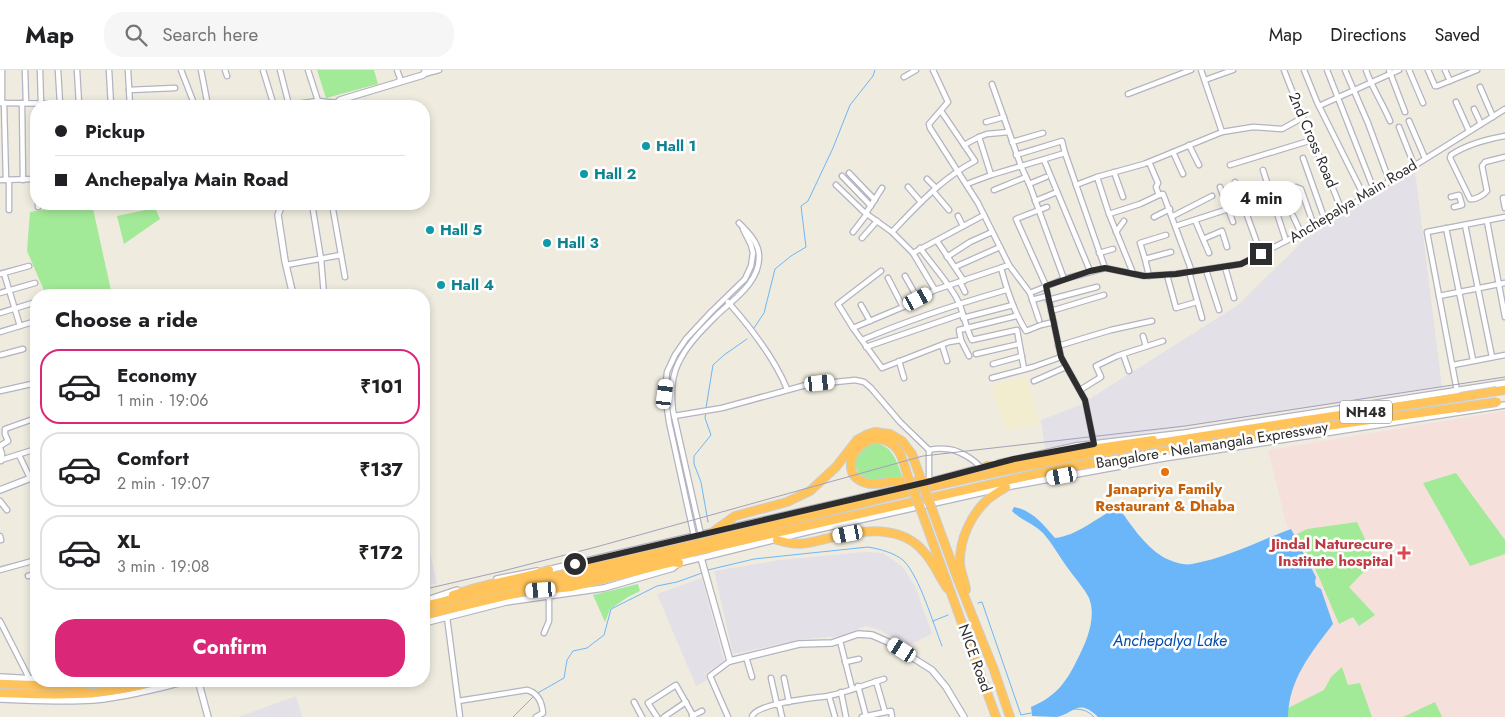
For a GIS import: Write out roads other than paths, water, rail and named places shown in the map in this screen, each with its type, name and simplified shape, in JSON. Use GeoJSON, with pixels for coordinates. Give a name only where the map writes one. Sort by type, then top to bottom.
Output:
{"type":"FeatureCollection","features":[{"type":"Feature","properties":{"kind":"highway","name":"Bangalore - Nelamangala Expressway"},"geometry":{"type":"LineString","coordinates":[[430,603],[692,548],[996,473],[1183,439],[1505,390]]}},
{"type":"Feature","properties":{"kind":"highway","name":"Bangalore - Nelamangala Expressway"},"geometry":{"type":"LineString","coordinates":[[709,544],[1022,477],[1270,434],[1505,400]]}},
{"type":"Feature","properties":{"kind":"highway"},"geometry":{"type":"LineString","coordinates":[[714,531],[735,516],[787,502],[810,491],[836,467],[857,440],[875,432],[890,434],[902,441],[912,454],[968,605]]}},
{"type":"Feature","properties":{"kind":"highway"},"geometry":{"type":"LineString","coordinates":[[929,482],[886,482],[874,484],[864,482],[855,476],[853,472],[851,466],[853,454],[861,445],[876,439],[887,441],[898,451],[908,477],[922,512],[953,598]]}},
{"type":"Feature","properties":{"kind":"highway"},"geometry":{"type":"LineString","coordinates":[[984,467],[1000,466],[1143,441],[1183,439]]}},
{"type":"Feature","properties":{"kind":"highway"},"geometry":{"type":"LineString","coordinates":[[968,605],[960,562],[962,541],[969,524],[981,507],[987,500],[1006,486]]}},
{"type":"Feature","properties":{"kind":"highway"},"geometry":{"type":"LineString","coordinates":[[777,540],[797,545],[875,530],[897,534],[913,542],[924,551],[953,598]]}},
{"type":"Feature","properties":{"kind":"highway","name":"Bangalore - Nelamangala Expressway"},"geometry":{"type":"LineString","coordinates":[[430,616],[692,548]]}},
{"type":"Feature","properties":{"kind":"highway"},"geometry":{"type":"LineString","coordinates":[[529,591],[572,587],[673,562],[679,563]]}},
{"type":"Feature","properties":{"kind":"highway"},"geometry":{"type":"LineString","coordinates":[[430,602],[466,590],[549,570]]}},
{"type":"Feature","properties":{"kind":"highway","name":"NICE Road"},"geometry":{"type":"LineString","coordinates":[[953,598],[996,717]]}},
{"type":"Feature","properties":{"kind":"highway","name":"NICE Road"},"geometry":{"type":"LineString","coordinates":[[968,605],[994,670],[1010,717]]}},
{"type":"Feature","properties":{"kind":"highway"},"geometry":{"type":"LineString","coordinates":[[0,684],[30,685]]}},
{"type":"Feature","properties":{"kind":"highway"},"geometry":{"type":"LineString","coordinates":[[0,693],[62,694],[110,691],[129,687]]}},
{"type":"Feature","properties":{"kind":"street"},"geometry":{"type":"LineString","coordinates":[[2,70],[2,103],[9,210]]}},
{"type":"Feature","properties":{"kind":"street"},"geometry":{"type":"LineString","coordinates":[[23,180],[25,70]]}},
{"type":"Feature","properties":{"kind":"street"},"geometry":{"type":"LineString","coordinates":[[40,70],[41,100]]}},
{"type":"Feature","properties":{"kind":"street"},"geometry":{"type":"LineString","coordinates":[[58,70],[60,100]]}},
{"type":"Feature","properties":{"kind":"street"},"geometry":{"type":"LineString","coordinates":[[77,70],[78,100]]}},
{"type":"Feature","properties":{"kind":"street"},"geometry":{"type":"LineString","coordinates":[[109,70],[111,100]]}},
{"type":"Feature","properties":{"kind":"street"},"geometry":{"type":"LineString","coordinates":[[130,100],[128,70],[133,70]]}},
{"type":"Feature","properties":{"kind":"street"},"geometry":{"type":"LineString","coordinates":[[181,70],[193,100]]}},
{"type":"Feature","properties":{"kind":"street"},"geometry":{"type":"LineString","coordinates":[[201,70],[207,100]]}},
{"type":"Feature","properties":{"kind":"street"},"geometry":{"type":"LineString","coordinates":[[226,70],[227,76]]}},
{"type":"Feature","properties":{"kind":"street"},"geometry":{"type":"LineString","coordinates":[[263,70],[272,100]]}},
{"type":"Feature","properties":{"kind":"street"},"geometry":{"type":"LineString","coordinates":[[280,70],[288,100]]}},
{"type":"Feature","properties":{"kind":"street"},"geometry":{"type":"LineString","coordinates":[[308,70],[318,100]]}},
{"type":"Feature","properties":{"kind":"street"},"geometry":{"type":"LineString","coordinates":[[397,70],[400,78],[399,82]]}},
{"type":"Feature","properties":{"kind":"street"},"geometry":{"type":"LineString","coordinates":[[347,100],[425,72],[439,70]]}},
{"type":"Feature","properties":{"kind":"street"},"geometry":{"type":"LineString","coordinates":[[904,77],[916,70]]}},
{"type":"Feature","properties":{"kind":"street"},"geometry":{"type":"LineString","coordinates":[[933,70],[948,102],[929,124],[930,128],[967,184],[1009,265],[1030,293],[1039,320]]}},
{"type":"Feature","properties":{"kind":"street"},"geometry":{"type":"LineString","coordinates":[[1128,94],[1191,70]]}},
{"type":"Feature","properties":{"kind":"street"},"geometry":{"type":"LineString","coordinates":[[1201,70],[1222,132]]}},
{"type":"Feature","properties":{"kind":"street"},"geometry":{"type":"LineString","coordinates":[[1205,80],[1232,70]]}},
{"type":"Feature","properties":{"kind":"street","name":"2nd Cross Road"},"geometry":{"type":"LineString","coordinates":[[1284,70],[1302,118],[1320,156],[1342,211]]}},
{"type":"Feature","properties":{"kind":"street"},"geometry":{"type":"LineString","coordinates":[[1304,70],[1364,196]]}},
{"type":"Feature","properties":{"kind":"street"},"geometry":{"type":"LineString","coordinates":[[1327,70],[1374,190]]}},
{"type":"Feature","properties":{"kind":"street"},"geometry":{"type":"LineString","coordinates":[[1345,70],[1368,123],[1389,180]]}},
{"type":"Feature","properties":{"kind":"street"},"geometry":{"type":"LineString","coordinates":[[1366,70],[1390,122]]}},
{"type":"Feature","properties":{"kind":"street"},"geometry":{"type":"LineString","coordinates":[[1320,106],[1389,72],[1399,70]]}},
{"type":"Feature","properties":{"kind":"street"},"geometry":{"type":"LineString","coordinates":[[1409,70],[1423,104]]}},
{"type":"Feature","properties":{"kind":"street"},"geometry":{"type":"LineString","coordinates":[[1428,70],[1435,86],[1477,70]]}},
{"type":"Feature","properties":{"kind":"street"},"geometry":{"type":"LineString","coordinates":[[1445,70],[1450,81]]}},
{"type":"Feature","properties":{"kind":"street"},"geometry":{"type":"LineString","coordinates":[[1389,72],[1405,112]]}},
{"type":"Feature","properties":{"kind":"street"},"geometry":{"type":"LineString","coordinates":[[992,84],[1020,166],[1029,184],[1064,279]]}},
{"type":"Feature","properties":{"kind":"street"},"geometry":{"type":"LineString","coordinates":[[1480,87],[1493,116]]}},
{"type":"Feature","properties":{"kind":"street"},"geometry":{"type":"LineString","coordinates":[[129,90],[175,88]]}},
{"type":"Feature","properties":{"kind":"street"},"geometry":{"type":"LineString","coordinates":[[1456,102],[1469,131]]}},
{"type":"Feature","properties":{"kind":"street"},"geometry":{"type":"LineString","coordinates":[[2,103],[30,103]]}},
{"type":"Feature","properties":{"kind":"street"},"geometry":{"type":"LineString","coordinates":[[1474,109],[1481,124]]}},
{"type":"Feature","properties":{"kind":"street","name":"Anchepalya Main Road"},"geometry":{"type":"LineString","coordinates":[[1030,293],[1064,279],[1105,268],[1150,276],[1225,268],[1241,264],[1342,211],[1505,109]]}},
{"type":"Feature","properties":{"kind":"street"},"geometry":{"type":"LineString","coordinates":[[892,232],[934,190],[958,170],[975,161],[941,111]]}},
{"type":"Feature","properties":{"kind":"street"},"geometry":{"type":"LineString","coordinates":[[986,122],[1004,117]]}},
{"type":"Feature","properties":{"kind":"street"},"geometry":{"type":"LineString","coordinates":[[1076,185],[1149,162],[1222,132],[1253,127],[1282,129],[1302,118]]}},
{"type":"Feature","properties":{"kind":"street"},"geometry":{"type":"LineString","coordinates":[[1409,121],[1425,158]]}},
{"type":"Feature","properties":{"kind":"street"},"geometry":{"type":"LineString","coordinates":[[1399,127],[1414,165]]}},
{"type":"Feature","properties":{"kind":"street"},"geometry":{"type":"LineString","coordinates":[[964,145],[987,134],[1009,132]]}},
{"type":"Feature","properties":{"kind":"street"},"geometry":{"type":"LineString","coordinates":[[1012,142],[1043,132]]}},
{"type":"Feature","properties":{"kind":"street"},"geometry":{"type":"LineString","coordinates":[[1505,136],[1476,144],[1451,155],[1450,158],[1471,200],[1486,193],[1487,189],[1482,166],[1485,162],[1505,157]]}},
{"type":"Feature","properties":{"kind":"street"},"geometry":{"type":"LineString","coordinates":[[979,137],[992,175]]}},
{"type":"Feature","properties":{"kind":"street"},"geometry":{"type":"LineString","coordinates":[[1230,166],[1312,140]]}},
{"type":"Feature","properties":{"kind":"street"},"geometry":{"type":"LineString","coordinates":[[1016,155],[1062,141],[1105,268]]}},
{"type":"Feature","properties":{"kind":"street"},"geometry":{"type":"LineString","coordinates":[[1189,145],[1199,165]]}},
{"type":"Feature","properties":{"kind":"street"},"geometry":{"type":"LineString","coordinates":[[1173,152],[1183,174]]}},
{"type":"Feature","properties":{"kind":"street"},"geometry":{"type":"LineString","coordinates":[[967,184],[1066,153]]}},
{"type":"Feature","properties":{"kind":"street"},"geometry":{"type":"LineString","coordinates":[[1302,158],[1325,220]]}},
{"type":"Feature","properties":{"kind":"street"},"geometry":{"type":"LineString","coordinates":[[1044,160],[1090,271]]}},
{"type":"Feature","properties":{"kind":"street"},"geometry":{"type":"LineString","coordinates":[[1149,162],[1158,183],[1156,187],[1159,195]]}},
{"type":"Feature","properties":{"kind":"street"},"geometry":{"type":"LineString","coordinates":[[1263,170],[1286,241]]}},
{"type":"Feature","properties":{"kind":"street"},"geometry":{"type":"LineString","coordinates":[[1114,172],[1123,197]]}},
{"type":"Feature","properties":{"kind":"street"},"geometry":{"type":"LineString","coordinates":[[849,173],[875,200]]}},
{"type":"Feature","properties":{"kind":"street"},"geometry":{"type":"LineString","coordinates":[[842,176],[871,206]]}},
{"type":"Feature","properties":{"kind":"street"},"geometry":{"type":"LineString","coordinates":[[994,190],[1026,177]]}},
{"type":"Feature","properties":{"kind":"street"},"geometry":{"type":"LineString","coordinates":[[1029,184],[1046,177]]}},
{"type":"Feature","properties":{"kind":"street"},"geometry":{"type":"LineString","coordinates":[[1097,177],[1109,214],[1133,273]]}},
{"type":"Feature","properties":{"kind":"street"},"geometry":{"type":"LineString","coordinates":[[0,180],[30,179]]}},
{"type":"Feature","properties":{"kind":"street"},"geometry":{"type":"LineString","coordinates":[[927,179],[949,210]]}},
{"type":"Feature","properties":{"kind":"street"},"geometry":{"type":"LineString","coordinates":[[1235,182],[1261,254]]}},
{"type":"Feature","properties":{"kind":"street"},"geometry":{"type":"LineString","coordinates":[[836,185],[867,214],[892,232],[913,253],[935,290]]}},
{"type":"Feature","properties":{"kind":"street"},"geometry":{"type":"LineString","coordinates":[[908,187],[921,202]]}},
{"type":"Feature","properties":{"kind":"street"},"geometry":{"type":"LineString","coordinates":[[1220,187],[1233,222]]}},
{"type":"Feature","properties":{"kind":"street"},"geometry":{"type":"LineString","coordinates":[[853,232],[867,214],[882,188]]}},
{"type":"Feature","properties":{"kind":"street"},"geometry":{"type":"LineString","coordinates":[[1176,226],[1300,188],[1314,226]]}},
{"type":"Feature","properties":{"kind":"street"},"geometry":{"type":"LineString","coordinates":[[1035,201],[1057,192]]}},
{"type":"Feature","properties":{"kind":"street"},"geometry":{"type":"LineString","coordinates":[[1451,197],[1466,192]]}},
{"type":"Feature","properties":{"kind":"street"},"geometry":{"type":"LineString","coordinates":[[1109,214],[1163,194],[1173,216],[1191,272],[1202,318]]}},
{"type":"Feature","properties":{"kind":"street"},"geometry":{"type":"LineString","coordinates":[[1454,206],[1462,204],[1459,195]]}},
{"type":"Feature","properties":{"kind":"street"},"geometry":{"type":"LineString","coordinates":[[1173,216],[1212,196]]}},
{"type":"Feature","properties":{"kind":"street"},"geometry":{"type":"LineString","coordinates":[[1505,198],[1503,198],[1505,208]]}},
{"type":"Feature","properties":{"kind":"street"},"geometry":{"type":"LineString","coordinates":[[1047,207],[1016,219],[1046,286],[1061,357],[1087,405],[1094,444]]}},
{"type":"Feature","properties":{"kind":"street"},"geometry":{"type":"LineString","coordinates":[[1154,217],[1170,209]]}},
{"type":"Feature","properties":{"kind":"street"},"geometry":{"type":"LineString","coordinates":[[280,210],[278,215],[292,289]]}},
{"type":"Feature","properties":{"kind":"street"},"geometry":{"type":"LineString","coordinates":[[313,210],[324,289]]}},
{"type":"Feature","properties":{"kind":"street"},"geometry":{"type":"LineString","coordinates":[[333,210],[345,277]]}},
{"type":"Feature","properties":{"kind":"street"},"geometry":{"type":"LineString","coordinates":[[913,253],[984,214]]}},
{"type":"Feature","properties":{"kind":"street"},"geometry":{"type":"LineString","coordinates":[[958,216],[963,226]]}},
{"type":"Feature","properties":{"kind":"street"},"geometry":{"type":"LineString","coordinates":[[1294,216],[1301,234]]}},
{"type":"Feature","properties":{"kind":"street"},"geometry":{"type":"LineString","coordinates":[[1457,391],[1427,232],[1505,217]]}},
{"type":"Feature","properties":{"kind":"street"},"geometry":{"type":"LineString","coordinates":[[1195,220],[1209,253]]}},
{"type":"Feature","properties":{"kind":"street"},"geometry":{"type":"LineString","coordinates":[[862,238],[876,221]]}},
{"type":"Feature","properties":{"kind":"street"},"geometry":{"type":"LineString","coordinates":[[1116,232],[1124,221]]}},
{"type":"Feature","properties":{"kind":"street"},"geometry":{"type":"LineString","coordinates":[[1487,221],[1505,317]]}},
{"type":"Feature","properties":{"kind":"street"},"geometry":{"type":"LineString","coordinates":[[701,558],[704,552],[701,535],[674,416],[671,394],[673,375],[680,359],[691,343],[749,284],[757,268],[759,255],[755,243],[740,223],[751,245],[753,253],[751,266],[745,279],[686,339],[675,355],[667,372],[665,394],[669,422],[698,554],[701,558],[730,661]]}},
{"type":"Feature","properties":{"kind":"street"},"geometry":{"type":"LineString","coordinates":[[1465,225],[1492,358]]}},
{"type":"Feature","properties":{"kind":"street"},"geometry":{"type":"LineString","coordinates":[[1446,228],[1473,360]]}},
{"type":"Feature","properties":{"kind":"street"},"geometry":{"type":"LineString","coordinates":[[1204,239],[1222,231],[1227,247]]}},
{"type":"Feature","properties":{"kind":"street"},"geometry":{"type":"LineString","coordinates":[[947,257],[970,242],[992,232]]}},
{"type":"Feature","properties":{"kind":"street"},"geometry":{"type":"LineString","coordinates":[[1140,242],[1166,235]]}},
{"type":"Feature","properties":{"kind":"street"},"geometry":{"type":"LineString","coordinates":[[1138,236],[1150,276]]}},
{"type":"Feature","properties":{"kind":"street"},"geometry":{"type":"LineString","coordinates":[[937,241],[954,267],[965,292]]}},
{"type":"Feature","properties":{"kind":"street"},"geometry":{"type":"LineString","coordinates":[[920,248],[950,286],[959,304],[966,328],[972,340],[1017,330],[1024,369]]}},
{"type":"Feature","properties":{"kind":"street"},"geometry":{"type":"LineString","coordinates":[[954,267],[1000,248]]}},
{"type":"Feature","properties":{"kind":"street"},"geometry":{"type":"LineString","coordinates":[[1100,253],[1113,249]]}},
{"type":"Feature","properties":{"kind":"street"},"geometry":{"type":"LineString","coordinates":[[1145,259],[1171,252]]}},
{"type":"Feature","properties":{"kind":"street"},"geometry":{"type":"LineString","coordinates":[[286,265],[341,254]]}},
{"type":"Feature","properties":{"kind":"street"},"geometry":{"type":"LineString","coordinates":[[853,328],[903,307],[935,290],[1009,265]]}},
{"type":"Feature","properties":{"kind":"street"},"geometry":{"type":"LineString","coordinates":[[20,326],[2,273],[29,266]]}},
{"type":"Feature","properties":{"kind":"street"},"geometry":{"type":"LineString","coordinates":[[1001,268],[1006,290],[1016,316],[1026,331],[1054,322]]}},
{"type":"Feature","properties":{"kind":"street"},"geometry":{"type":"LineString","coordinates":[[1225,268],[1234,298]]}},
{"type":"Feature","properties":{"kind":"street"},"geometry":{"type":"LineString","coordinates":[[1206,270],[1219,310]]}},
{"type":"Feature","properties":{"kind":"street"},"geometry":{"type":"LineString","coordinates":[[881,271],[838,304],[882,368],[942,345],[961,340]]}},
{"type":"Feature","properties":{"kind":"street"},"geometry":{"type":"LineString","coordinates":[[1167,275],[1176,308],[1197,302]]}},
{"type":"Feature","properties":{"kind":"street"},"geometry":{"type":"LineString","coordinates":[[905,276],[918,299]]}},
{"type":"Feature","properties":{"kind":"street"},"geometry":{"type":"LineString","coordinates":[[888,278],[903,307]]}},
{"type":"Feature","properties":{"kind":"street"},"geometry":{"type":"LineString","coordinates":[[1440,296],[1505,282]]}},
{"type":"Feature","properties":{"kind":"street"},"geometry":{"type":"LineString","coordinates":[[0,293],[10,292],[35,283]]}},
{"type":"Feature","properties":{"kind":"street"},"geometry":{"type":"LineString","coordinates":[[1032,300],[1097,287]]}},
{"type":"Feature","properties":{"kind":"street"},"geometry":{"type":"LineString","coordinates":[[862,340],[895,326],[1006,290]]}},
{"type":"Feature","properties":{"kind":"street"},"geometry":{"type":"LineString","coordinates":[[1051,311],[1104,295]]}},
{"type":"Feature","properties":{"kind":"street"},"geometry":{"type":"LineString","coordinates":[[726,299],[741,316],[772,359],[787,390]]}},
{"type":"Feature","properties":{"kind":"street"},"geometry":{"type":"LineString","coordinates":[[0,313],[30,304]]}},
{"type":"Feature","properties":{"kind":"street"},"geometry":{"type":"LineString","coordinates":[[861,305],[870,321]]}},
{"type":"Feature","properties":{"kind":"street"},"geometry":{"type":"LineString","coordinates":[[866,347],[962,316],[1013,305]]}},
{"type":"Feature","properties":{"kind":"street"},"geometry":{"type":"LineString","coordinates":[[969,356],[961,340],[959,330],[1016,316]]}},
{"type":"Feature","properties":{"kind":"street"},"geometry":{"type":"LineString","coordinates":[[1058,346],[1111,330],[1152,321]]}},
{"type":"Feature","properties":{"kind":"street"},"geometry":{"type":"LineString","coordinates":[[0,332],[30,323]]}},
{"type":"Feature","properties":{"kind":"street"},"geometry":{"type":"LineString","coordinates":[[1143,336],[1146,346]]}},
{"type":"Feature","properties":{"kind":"street"},"geometry":{"type":"LineString","coordinates":[[1080,390],[1101,377],[1096,366],[1122,354],[1163,341]]}},
{"type":"Feature","properties":{"kind":"street"},"geometry":{"type":"LineString","coordinates":[[976,354],[1019,344]]}},
{"type":"Feature","properties":{"kind":"street"},"geometry":{"type":"LineString","coordinates":[[942,345],[948,362]]}},
{"type":"Feature","properties":{"kind":"street"},"geometry":{"type":"LineString","coordinates":[[0,355],[23,350]]}},
{"type":"Feature","properties":{"kind":"street"},"geometry":{"type":"LineString","coordinates":[[1122,354],[1129,371]]}},
{"type":"Feature","properties":{"kind":"street"},"geometry":{"type":"LineString","coordinates":[[1453,365],[1505,355]]}},
{"type":"Feature","properties":{"kind":"street"},"geometry":{"type":"LineString","coordinates":[[993,364],[1022,356]]}},
{"type":"Feature","properties":{"kind":"street"},"geometry":{"type":"LineString","coordinates":[[992,378],[1061,357]]}},
{"type":"Feature","properties":{"kind":"street"},"geometry":{"type":"LineString","coordinates":[[899,362],[904,378]]}},
{"type":"Feature","properties":{"kind":"street"},"geometry":{"type":"LineString","coordinates":[[1034,381],[1066,367]]}},
{"type":"Feature","properties":{"kind":"street"},"geometry":{"type":"LineString","coordinates":[[674,416],[722,408],[806,385],[855,380],[864,382],[900,422],[929,450],[929,482]]}},
{"type":"Feature","properties":{"kind":"street"},"geometry":{"type":"LineString","coordinates":[[549,570],[929,482],[1048,451],[1204,430],[1505,383]]}},
{"type":"Feature","properties":{"kind":"street"},"geometry":{"type":"LineString","coordinates":[[0,392],[30,384]]}},
{"type":"Feature","properties":{"kind":"street"},"geometry":{"type":"LineString","coordinates":[[1478,387],[1482,408]]}},
{"type":"Feature","properties":{"kind":"street"},"geometry":{"type":"LineString","coordinates":[[1470,388],[1474,410]]}},
{"type":"Feature","properties":{"kind":"street"},"geometry":{"type":"LineString","coordinates":[[430,617],[447,617],[506,602],[549,597],[626,582],[673,568],[679,563],[1006,486],[1169,458],[1505,405]]}},
{"type":"Feature","properties":{"kind":"street"},"geometry":{"type":"LineString","coordinates":[[0,461],[2,454],[0,447],[8,441],[5,434],[6,429],[30,420]]}},
{"type":"Feature","properties":{"kind":"street"},"geometry":{"type":"LineString","coordinates":[[929,450],[953,450],[984,467]]}},
{"type":"Feature","properties":{"kind":"street"},"geometry":{"type":"LineString","coordinates":[[0,461],[30,451]]}},
{"type":"Feature","properties":{"kind":"street"},"geometry":{"type":"LineString","coordinates":[[19,455],[30,472]]}},
{"type":"Feature","properties":{"kind":"street"},"geometry":{"type":"LineString","coordinates":[[0,490],[30,478]]}},
{"type":"Feature","properties":{"kind":"street"},"geometry":{"type":"LineString","coordinates":[[0,501],[7,510]]}},
{"type":"Feature","properties":{"kind":"street"},"geometry":{"type":"LineString","coordinates":[[0,570],[30,562]]}},
{"type":"Feature","properties":{"kind":"street"},"geometry":{"type":"LineString","coordinates":[[544,633],[549,621],[549,597]]}},
{"type":"Feature","properties":{"kind":"street"},"geometry":{"type":"LineString","coordinates":[[447,617],[460,717]]}},
{"type":"Feature","properties":{"kind":"street"},"geometry":{"type":"LineString","coordinates":[[0,621],[29,678],[0,677]]}},
{"type":"Feature","properties":{"kind":"street"},"geometry":{"type":"LineString","coordinates":[[728,717],[710,676],[730,661],[798,644],[840,641],[865,634],[888,642],[932,670],[946,687],[964,717]]}},
{"type":"Feature","properties":{"kind":"street"},"geometry":{"type":"LineString","coordinates":[[840,641],[852,688]]}},
{"type":"Feature","properties":{"kind":"street"},"geometry":{"type":"LineString","coordinates":[[746,657],[752,677]]}},
{"type":"Feature","properties":{"kind":"street"},"geometry":{"type":"LineString","coordinates":[[845,662],[859,659]]}},
{"type":"Feature","properties":{"kind":"street"},"geometry":{"type":"LineString","coordinates":[[771,678],[782,717]]}},
{"type":"Feature","properties":{"kind":"street"},"geometry":{"type":"LineString","coordinates":[[784,678],[789,702]]}},
{"type":"Feature","properties":{"kind":"street"},"geometry":{"type":"LineString","coordinates":[[752,717],[755,712],[778,704],[830,696],[884,679]]}},
{"type":"Feature","properties":{"kind":"street"},"geometry":{"type":"LineString","coordinates":[[876,681],[885,712]]}},
{"type":"Feature","properties":{"kind":"street"},"geometry":{"type":"LineString","coordinates":[[657,717],[648,703],[676,685],[693,717],[702,711]]}},
{"type":"Feature","properties":{"kind":"street"},"geometry":{"type":"LineString","coordinates":[[858,686],[864,717],[891,711],[892,717]]}},
{"type":"Feature","properties":{"kind":"street"},"geometry":{"type":"LineString","coordinates":[[0,699],[93,700],[133,694],[162,687]]}},
{"type":"Feature","properties":{"kind":"street"},"geometry":{"type":"LineString","coordinates":[[200,687],[208,717]]}},
{"type":"Feature","properties":{"kind":"street"},"geometry":{"type":"LineString","coordinates":[[458,701],[527,690],[542,702],[543,712],[536,717]]}},
{"type":"Feature","properties":{"kind":"street"},"geometry":{"type":"LineString","coordinates":[[841,692],[846,717]]}},
{"type":"Feature","properties":{"kind":"street"},"geometry":{"type":"LineString","coordinates":[[830,696],[835,717]]}},
{"type":"Feature","properties":{"kind":"street"},"geometry":{"type":"LineString","coordinates":[[634,702],[642,717]]}},
{"type":"Feature","properties":{"kind":"street"},"geometry":{"type":"LineString","coordinates":[[664,717],[686,702]]}},
{"type":"Feature","properties":{"kind":"water","name":"Anchepalya Lake"},"geometry":{"type":"Polygon","coordinates":[[[1014,507],[1032,515],[1055,538],[1071,534],[1119,508],[1150,547],[1169,560],[1185,564],[1217,558],[1291,529],[1316,577],[1316,586],[1321,589],[1333,624],[1309,656],[1297,679],[1289,703],[1288,717],[1098,717],[1086,708],[1081,707],[1056,717],[1032,716],[1031,707],[1053,694],[1073,668],[1084,646],[1092,614],[1089,598],[1046,537],[1012,511],[1014,507]]]}},
{"type":"Feature","properties":{"kind":"waterway"},"geometry":{"type":"LineString","coordinates":[[754,328],[764,313],[775,269],[806,247],[801,206],[808,201],[833,148],[850,105],[873,76],[875,70]]}},
{"type":"Feature","properties":{"kind":"waterway"},"geometry":{"type":"LineString","coordinates":[[706,408],[713,365],[747,339]]}},
{"type":"Feature","properties":{"kind":"waterway"},"geometry":{"type":"LineString","coordinates":[[706,412],[705,418],[711,435],[694,456],[694,464],[701,482],[708,522]]}},
{"type":"Feature","properties":{"kind":"waterway"},"geometry":{"type":"LineString","coordinates":[[708,570],[754,559],[868,547],[887,552],[900,558],[910,569],[921,589],[942,646]]}},
{"type":"Feature","properties":{"kind":"waterway"},"geometry":{"type":"LineString","coordinates":[[536,694],[564,678],[567,660],[573,651],[587,648],[604,635],[611,609],[657,586],[677,582],[702,573]]}},
{"type":"Feature","properties":{"kind":"waterway"},"geometry":{"type":"LineString","coordinates":[[978,603],[982,602],[1021,715],[1031,713]]}},
{"type":"Feature","properties":{"kind":"waterway"},"geometry":{"type":"LineString","coordinates":[[933,621],[948,615]]}},
{"type":"Feature","properties":{"kind":"waterway"},"geometry":{"type":"LineString","coordinates":[[513,717],[533,697]]}},
{"type":"Feature","properties":{"kind":"waterway"},"geometry":{"type":"LineString","coordinates":[[1072,709],[1084,710],[1094,717]]}},
{"type":"Feature","properties":{"kind":"railway"},"geometry":{"type":"LineString","coordinates":[[430,588],[596,547],[923,456],[1185,426],[1505,377]]}},
{"type":"Feature","properties":{"kind":"place","name":"Hall 1"},"geometry":{"type":"Point","coordinates":[646,146]}},
{"type":"Feature","properties":{"kind":"place","name":"Hall 2"},"geometry":{"type":"Point","coordinates":[584,174]}},
{"type":"Feature","properties":{"kind":"place","name":"Hall 5"},"geometry":{"type":"Point","coordinates":[430,230]}},
{"type":"Feature","properties":{"kind":"place","name":"Hall 3"},"geometry":{"type":"Point","coordinates":[547,243]}},
{"type":"Feature","properties":{"kind":"place","name":"Hall 4"},"geometry":{"type":"Point","coordinates":[441,285]}},
{"type":"Feature","properties":{"kind":"place","name":"Janapriya Family Restaurant & Dhaba"},"geometry":{"type":"Point","coordinates":[1165,472]}},
{"type":"Feature","properties":{"kind":"place","name":"Jindal Naturecure Institute hospital"},"geometry":{"type":"Point","coordinates":[1404,553]}}]}
